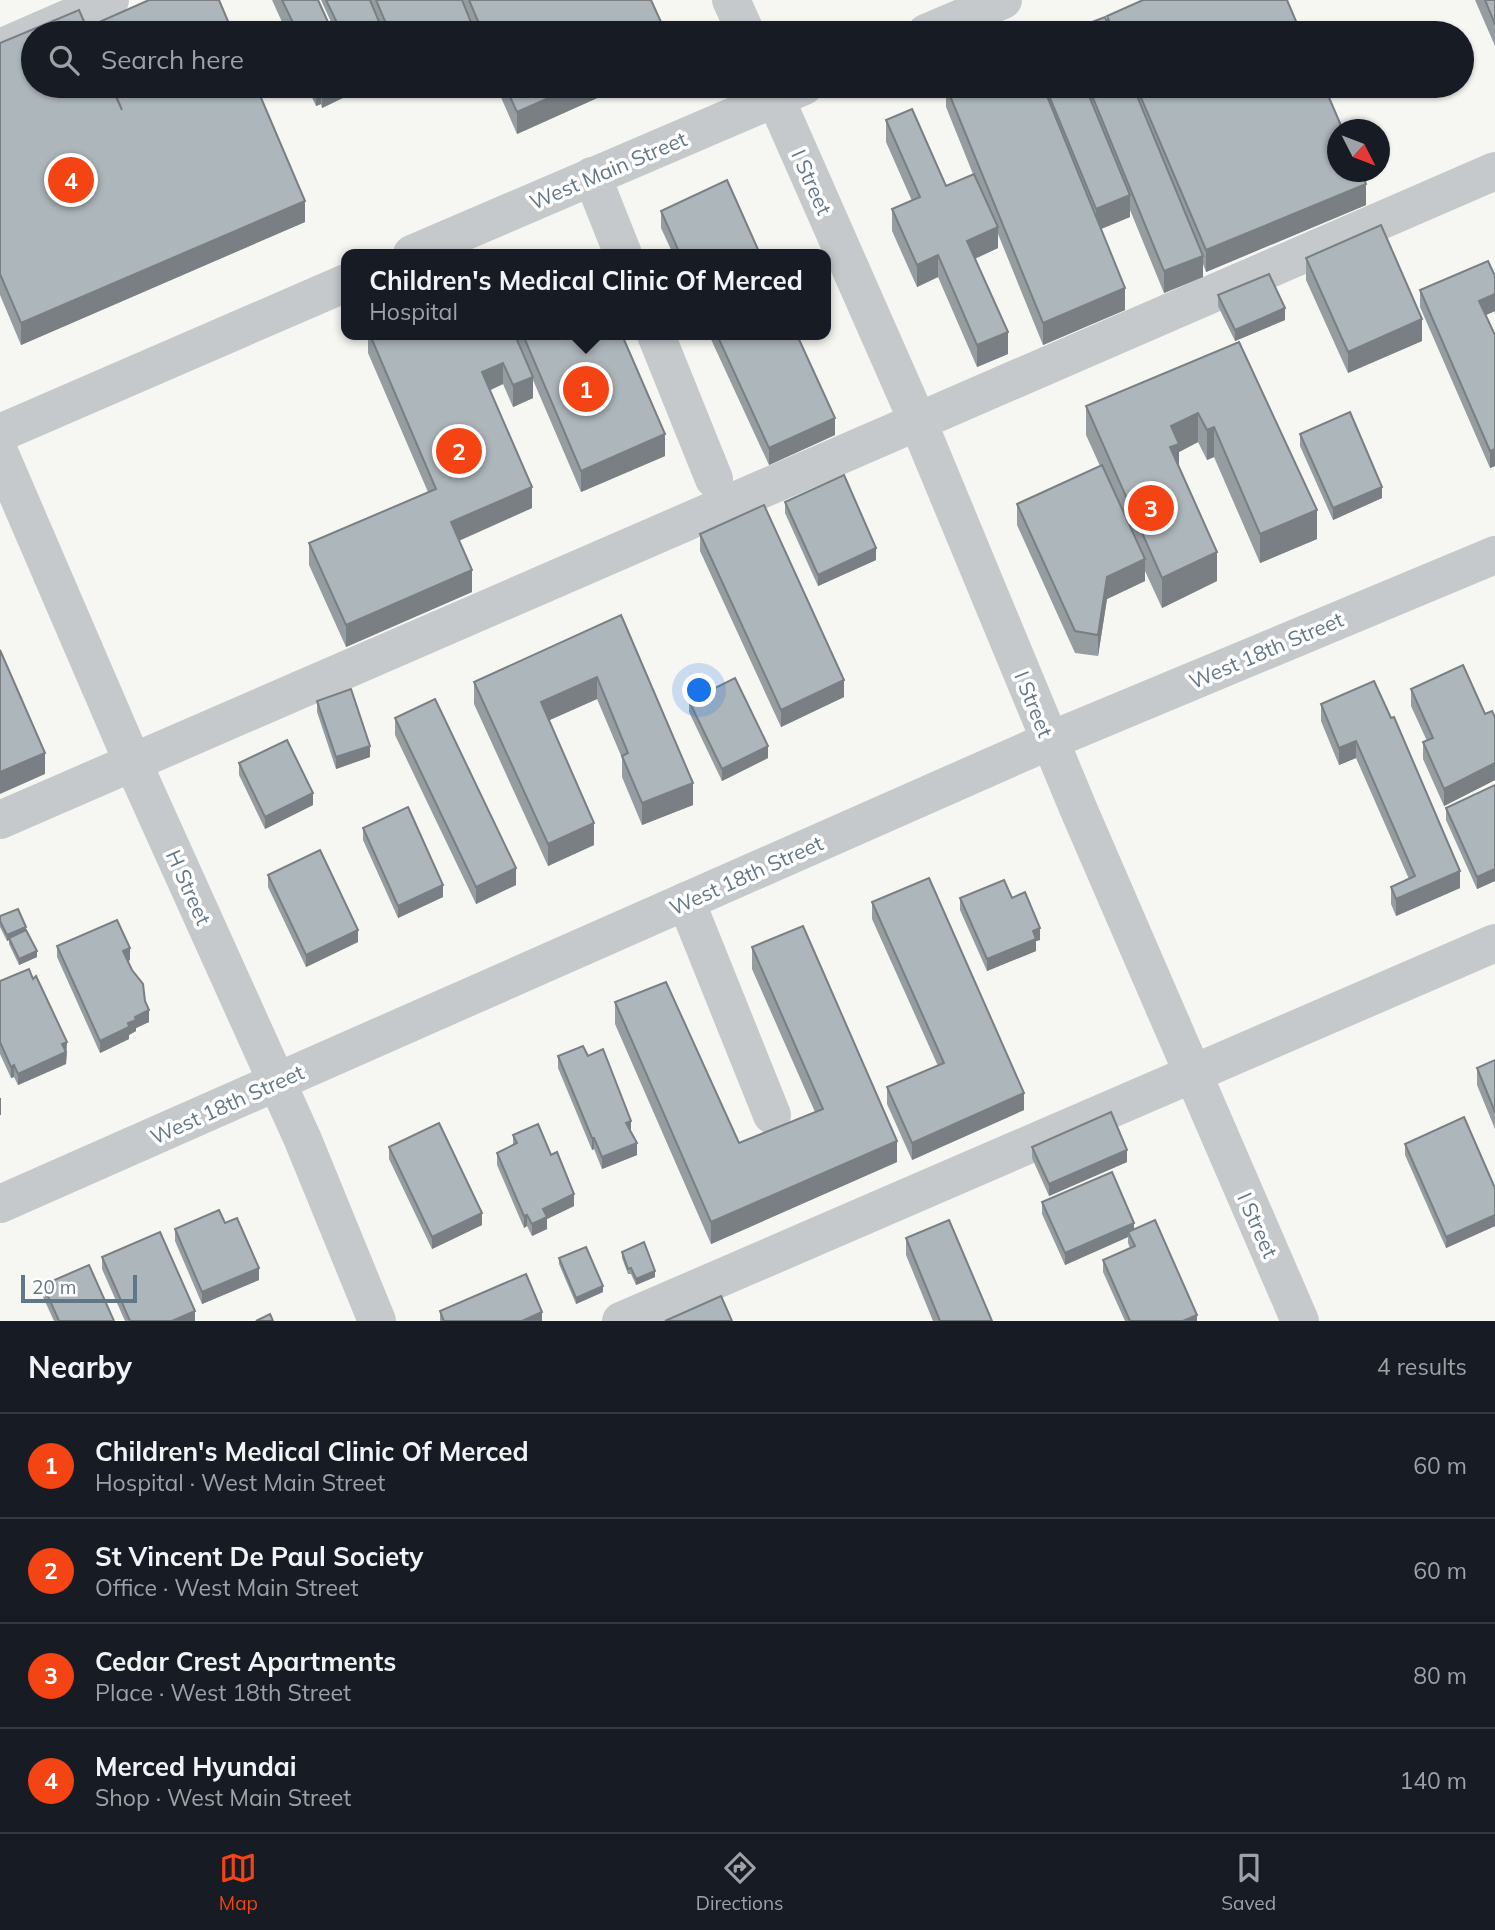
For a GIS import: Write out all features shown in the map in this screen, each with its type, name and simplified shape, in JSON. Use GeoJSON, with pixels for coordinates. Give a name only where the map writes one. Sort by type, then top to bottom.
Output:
{"type":"FeatureCollection","features":[{"type":"Feature","properties":{"kind":"street"},"geometry":{"type":"LineString","coordinates":[[62,21],[110,0]]}},
{"type":"Feature","properties":{"kind":"street"},"geometry":{"type":"LineString","coordinates":[[732,0],[741,21]]}},
{"type":"Feature","properties":{"kind":"street"},"geometry":{"type":"LineString","coordinates":[[954,21],[1003,0]]}},
{"type":"Feature","properties":{"kind":"street"},"geometry":{"type":"LineString","coordinates":[[0,48],[21,39]]}},
{"type":"Feature","properties":{"kind":"street","name":"West Main Street"},"geometry":{"type":"LineString","coordinates":[[424,249],[765,98]]}},
{"type":"Feature","properties":{"kind":"street","name":"I Street"},"geometry":{"type":"LineString","coordinates":[[786,98],[1049,741],[1300,1321]]}},
{"type":"Feature","properties":{"kind":"street"},"geometry":{"type":"LineString","coordinates":[[0,820],[1494,174]]}},
{"type":"Feature","properties":{"kind":"street"},"geometry":{"type":"LineString","coordinates":[[592,176],[621,249]]}},
{"type":"Feature","properties":{"kind":"street"},"geometry":{"type":"LineString","coordinates":[[0,433],[341,285]]}},
{"type":"Feature","properties":{"kind":"street"},"geometry":{"type":"LineString","coordinates":[[658,340],[714,479]]}},
{"type":"Feature","properties":{"kind":"street","name":"H Street"},"geometry":{"type":"LineString","coordinates":[[0,454],[133,763],[276,1082],[377,1321]]}},
{"type":"Feature","properties":{"kind":"street","name":"West 18th Street"},"geometry":{"type":"LineString","coordinates":[[0,1204],[1049,741],[1495,555]]}},
{"type":"Feature","properties":{"kind":"street"},"geometry":{"type":"LineString","coordinates":[[686,901],[772,1115]]}},
{"type":"Feature","properties":{"kind":"street"},"geometry":{"type":"LineString","coordinates":[[621,1321],[1495,943]]}},
{"type":"Feature","properties":{"kind":"building"},"geometry":{"type":"Polygon","coordinates":[[[149,0],[219,0],[228,21],[102,21],[149,0]]]}},
{"type":"Feature","properties":{"kind":"building"},"geometry":{"type":"Polygon","coordinates":[[[282,0],[318,0],[328,21],[292,21],[282,0]]]}},
{"type":"Feature","properties":{"kind":"building"},"geometry":{"type":"Polygon","coordinates":[[[326,0],[370,0],[379,21],[336,21],[326,0]]]}},
{"type":"Feature","properties":{"kind":"building"},"geometry":{"type":"Polygon","coordinates":[[[376,0],[462,0],[470,21],[385,21],[376,0]]]}},
{"type":"Feature","properties":{"kind":"building"},"geometry":{"type":"Polygon","coordinates":[[[469,0],[651,0],[661,21],[478,21],[469,0]]]}},
{"type":"Feature","properties":{"kind":"building"},"geometry":{"type":"Polygon","coordinates":[[[1143,0],[1287,0],[1296,21],[1109,21],[1107,16],[1143,0]]]}},
{"type":"Feature","properties":{"kind":"building"},"geometry":{"type":"Polygon","coordinates":[[[1485,0],[1495,0],[1495,24],[1485,0]]]}},
{"type":"Feature","properties":{"kind":"building"},"geometry":{"type":"Polygon","coordinates":[[[79,10],[84,21],[53,21],[79,10]]]}},
{"type":"Feature","properties":{"kind":"building"},"geometry":{"type":"Polygon","coordinates":[[[21,34],[21,98],[116,98],[122,110],[117,98],[261,98],[305,201],[21,323],[0,274],[0,43],[21,34]]]}},
{"type":"Feature","properties":{"kind":"building"},"geometry":{"type":"Polygon","coordinates":[[[511,98],[549,98],[517,112],[511,98]]]}},
{"type":"Feature","properties":{"kind":"building"},"geometry":{"type":"Polygon","coordinates":[[[951,98],[1048,98],[1125,288],[1043,323],[951,98]]]}},
{"type":"Feature","properties":{"kind":"building"},"geometry":{"type":"Polygon","coordinates":[[[1050,98],[1090,98],[1130,195],[1096,209],[1050,98]]]}},
{"type":"Feature","properties":{"kind":"building"},"geometry":{"type":"Polygon","coordinates":[[[1093,98],[1138,98],[1203,256],[1164,271],[1093,98]]]}},
{"type":"Feature","properties":{"kind":"building"},"geometry":{"type":"Polygon","coordinates":[[[1141,98],[1329,98],[1338,119],[1327,119],[1327,182],[1366,184],[1206,250],[1141,98]]]}},
{"type":"Feature","properties":{"kind":"building"},"geometry":{"type":"Polygon","coordinates":[[[912,109],[946,186],[974,174],[998,227],[967,241],[1008,332],[977,345],[938,255],[917,265],[892,209],[920,197],[886,120],[912,109]]]}},
{"type":"Feature","properties":{"kind":"building"},"geometry":{"type":"Polygon","coordinates":[[[727,180],[758,249],[678,249],[661,211],[727,180]]]}},
{"type":"Feature","properties":{"kind":"building"},"geometry":{"type":"Polygon","coordinates":[[[1381,225],[1422,319],[1348,352],[1306,258],[1381,225]]]}},
{"type":"Feature","properties":{"kind":"building"},"geometry":{"type":"Polygon","coordinates":[[[1488,261],[1495,276],[1495,294],[1479,301],[1495,335],[1495,449],[1490,451],[1420,290],[1488,261]]]}},
{"type":"Feature","properties":{"kind":"building"},"geometry":{"type":"Polygon","coordinates":[[[1269,274],[1285,308],[1235,330],[1218,295],[1269,274]]]}},
{"type":"Feature","properties":{"kind":"building"},"geometry":{"type":"Polygon","coordinates":[[[372,340],[517,340],[533,377],[513,385],[503,363],[482,372],[532,487],[451,522],[472,570],[346,625],[309,543],[436,489],[372,340]]]}},
{"type":"Feature","properties":{"kind":"building"},"geometry":{"type":"Polygon","coordinates":[[[525,340],[624,340],[665,434],[581,471],[525,340]]]}},
{"type":"Feature","properties":{"kind":"building"},"geometry":{"type":"Polygon","coordinates":[[[719,340],[799,340],[835,418],[769,448],[719,340]]]}},
{"type":"Feature","properties":{"kind":"building"},"geometry":{"type":"Polygon","coordinates":[[[1239,342],[1317,510],[1260,534],[1214,427],[1207,430],[1198,413],[1171,426],[1179,444],[1170,447],[1217,552],[1162,578],[1086,406],[1239,342]]]}},
{"type":"Feature","properties":{"kind":"building"},"geometry":{"type":"Polygon","coordinates":[[[1350,412],[1382,487],[1333,508],[1300,434],[1350,412]]]}},
{"type":"Feature","properties":{"kind":"building"},"geometry":{"type":"Polygon","coordinates":[[[1102,465],[1145,559],[1107,577],[1098,635],[1075,631],[1017,504],[1102,465]]]}},
{"type":"Feature","properties":{"kind":"building"},"geometry":{"type":"Polygon","coordinates":[[[844,475],[876,548],[818,575],[785,502],[844,475]]]}},
{"type":"Feature","properties":{"kind":"building"},"geometry":{"type":"Polygon","coordinates":[[[764,505],[844,680],[781,710],[700,534],[764,505]]]}},
{"type":"Feature","properties":{"kind":"building"},"geometry":{"type":"Polygon","coordinates":[[[621,615],[693,783],[642,803],[622,756],[628,753],[597,677],[541,702],[594,823],[548,844],[474,682],[621,615]]]}},
{"type":"Feature","properties":{"kind":"building"},"geometry":{"type":"Polygon","coordinates":[[[0,650],[45,753],[0,772],[0,650]]]}},
{"type":"Feature","properties":{"kind":"building"},"geometry":{"type":"Polygon","coordinates":[[[1463,665],[1485,714],[1492,711],[1495,717],[1495,763],[1444,789],[1423,742],[1433,738],[1411,689],[1463,665]]]}},
{"type":"Feature","properties":{"kind":"building"},"geometry":{"type":"Polygon","coordinates":[[[735,678],[768,746],[722,769],[689,701],[735,678]]]}},
{"type":"Feature","properties":{"kind":"building"},"geometry":{"type":"Polygon","coordinates":[[[1374,681],[1391,718],[1394,717],[1460,871],[1396,899],[1391,887],[1415,876],[1356,741],[1339,748],[1321,704],[1374,681]]]}},
{"type":"Feature","properties":{"kind":"building"},"geometry":{"type":"Polygon","coordinates":[[[351,689],[370,746],[336,757],[317,701],[351,689]]]}},
{"type":"Feature","properties":{"kind":"building"},"geometry":{"type":"Polygon","coordinates":[[[435,699],[516,868],[476,887],[395,718],[435,699]]]}},
{"type":"Feature","properties":{"kind":"building"},"geometry":{"type":"Polygon","coordinates":[[[287,740],[313,793],[265,817],[239,763],[287,740]]]}},
{"type":"Feature","properties":{"kind":"building"},"geometry":{"type":"Polygon","coordinates":[[[1495,785],[1495,869],[1477,877],[1446,808],[1495,785]]]}},
{"type":"Feature","properties":{"kind":"building"},"geometry":{"type":"Polygon","coordinates":[[[408,807],[443,885],[398,906],[363,828],[408,807]]]}},
{"type":"Feature","properties":{"kind":"building"},"geometry":{"type":"Polygon","coordinates":[[[320,850],[358,930],[306,955],[268,875],[320,850]]]}},
{"type":"Feature","properties":{"kind":"building"},"geometry":{"type":"Polygon","coordinates":[[[929,878],[1024,1093],[912,1143],[887,1087],[944,1063],[872,902],[929,878]]]}},
{"type":"Feature","properties":{"kind":"building"},"geometry":{"type":"Polygon","coordinates":[[[1004,880],[1012,898],[1025,892],[1040,928],[1033,931],[1036,939],[987,959],[960,898],[1004,880]]]}},
{"type":"Feature","properties":{"kind":"building"},"geometry":{"type":"Polygon","coordinates":[[[18,909],[26,927],[7,935],[0,916],[18,909]]]}},
{"type":"Feature","properties":{"kind":"building"},"geometry":{"type":"Polygon","coordinates":[[[117,920],[130,948],[123,951],[132,970],[143,984],[149,1010],[135,1017],[136,1020],[128,1023],[129,1027],[100,1041],[57,946],[117,920]]]}},
{"type":"Feature","properties":{"kind":"building"},"geometry":{"type":"Polygon","coordinates":[[[803,926],[897,1141],[711,1222],[615,1002],[666,982],[739,1143],[823,1109],[752,947],[803,926]]]}},
{"type":"Feature","properties":{"kind":"building"},"geometry":{"type":"Polygon","coordinates":[[[26,930],[37,951],[19,959],[9,938],[26,930]]]}},
{"type":"Feature","properties":{"kind":"building"},"geometry":{"type":"Polygon","coordinates":[[[29,969],[33,979],[36,976],[67,1042],[62,1044],[66,1052],[18,1074],[14,1065],[11,1067],[0,1042],[0,981],[29,969]]]}},
{"type":"Feature","properties":{"kind":"building"},"geometry":{"type":"Polygon","coordinates":[[[583,1046],[588,1056],[603,1049],[631,1121],[626,1123],[637,1143],[602,1157],[558,1056],[583,1046]]]}},
{"type":"Feature","properties":{"kind":"building"},"geometry":{"type":"Polygon","coordinates":[[[1495,1060],[1495,1112],[1477,1068],[1495,1060]]]}},
{"type":"Feature","properties":{"kind":"building"},"geometry":{"type":"Polygon","coordinates":[[[1111,1112],[1127,1150],[1049,1184],[1032,1147],[1111,1112]]]}},
{"type":"Feature","properties":{"kind":"building"},"geometry":{"type":"Polygon","coordinates":[[[1464,1117],[1495,1188],[1495,1215],[1446,1237],[1405,1144],[1464,1117]]]}},
{"type":"Feature","properties":{"kind":"building"},"geometry":{"type":"Polygon","coordinates":[[[439,1123],[482,1213],[432,1237],[389,1147],[439,1123]]]}},
{"type":"Feature","properties":{"kind":"building"},"geometry":{"type":"Polygon","coordinates":[[[538,1124],[551,1155],[557,1152],[574,1194],[543,1209],[547,1217],[532,1224],[527,1215],[524,1216],[497,1153],[517,1143],[513,1135],[538,1124]]]}},
{"type":"Feature","properties":{"kind":"building"},"geometry":{"type":"Polygon","coordinates":[[[1112,1172],[1134,1223],[1065,1253],[1042,1202],[1112,1172]]]}},
{"type":"Feature","properties":{"kind":"building"},"geometry":{"type":"Polygon","coordinates":[[[219,1210],[225,1223],[237,1218],[259,1268],[202,1292],[175,1229],[219,1210]]]}},
{"type":"Feature","properties":{"kind":"building"},"geometry":{"type":"Polygon","coordinates":[[[949,1220],[992,1321],[940,1321],[906,1238],[949,1220]]]}},
{"type":"Feature","properties":{"kind":"building"},"geometry":{"type":"Polygon","coordinates":[[[1155,1220],[1197,1315],[1183,1321],[1130,1321],[1103,1260],[1135,1246],[1128,1232],[1155,1220]]]}},
{"type":"Feature","properties":{"kind":"building"},"geometry":{"type":"Polygon","coordinates":[[[160,1232],[195,1311],[172,1321],[130,1321],[102,1257],[160,1232]]]}},
{"type":"Feature","properties":{"kind":"building"},"geometry":{"type":"Polygon","coordinates":[[[644,1242],[655,1271],[636,1279],[631,1268],[628,1269],[622,1252],[644,1242]]]}},
{"type":"Feature","properties":{"kind":"building"},"geometry":{"type":"Polygon","coordinates":[[[586,1247],[603,1286],[576,1298],[559,1258],[586,1247]]]}},
{"type":"Feature","properties":{"kind":"building"},"geometry":{"type":"Polygon","coordinates":[[[89,1265],[114,1321],[59,1321],[43,1285],[89,1265]]]}},
{"type":"Feature","properties":{"kind":"building"},"geometry":{"type":"Polygon","coordinates":[[[526,1274],[542,1312],[522,1321],[444,1321],[440,1311],[526,1274]]]}},
{"type":"Feature","properties":{"kind":"building"},"geometry":{"type":"Polygon","coordinates":[[[721,1296],[732,1321],[665,1321],[721,1296]]]}},
{"type":"Feature","properties":{"kind":"building"},"geometry":{"type":"Polygon","coordinates":[[[270,1314],[273,1321],[256,1321],[270,1314]]]}},
{"type":"Feature","properties":{"kind":"place","name":"Merced Hyundai"},"geometry":{"type":"Point","coordinates":[71,180]}},
{"type":"Feature","properties":{"kind":"place","name":"Children's Medical Clinic Of Merced"},"geometry":{"type":"Point","coordinates":[586,389]}},
{"type":"Feature","properties":{"kind":"place","name":"St Vincent De Paul Society"},"geometry":{"type":"Point","coordinates":[459,451]}},
{"type":"Feature","properties":{"kind":"place","name":"Cedar Crest Apartments"},"geometry":{"type":"Point","coordinates":[1151,508]}}]}
